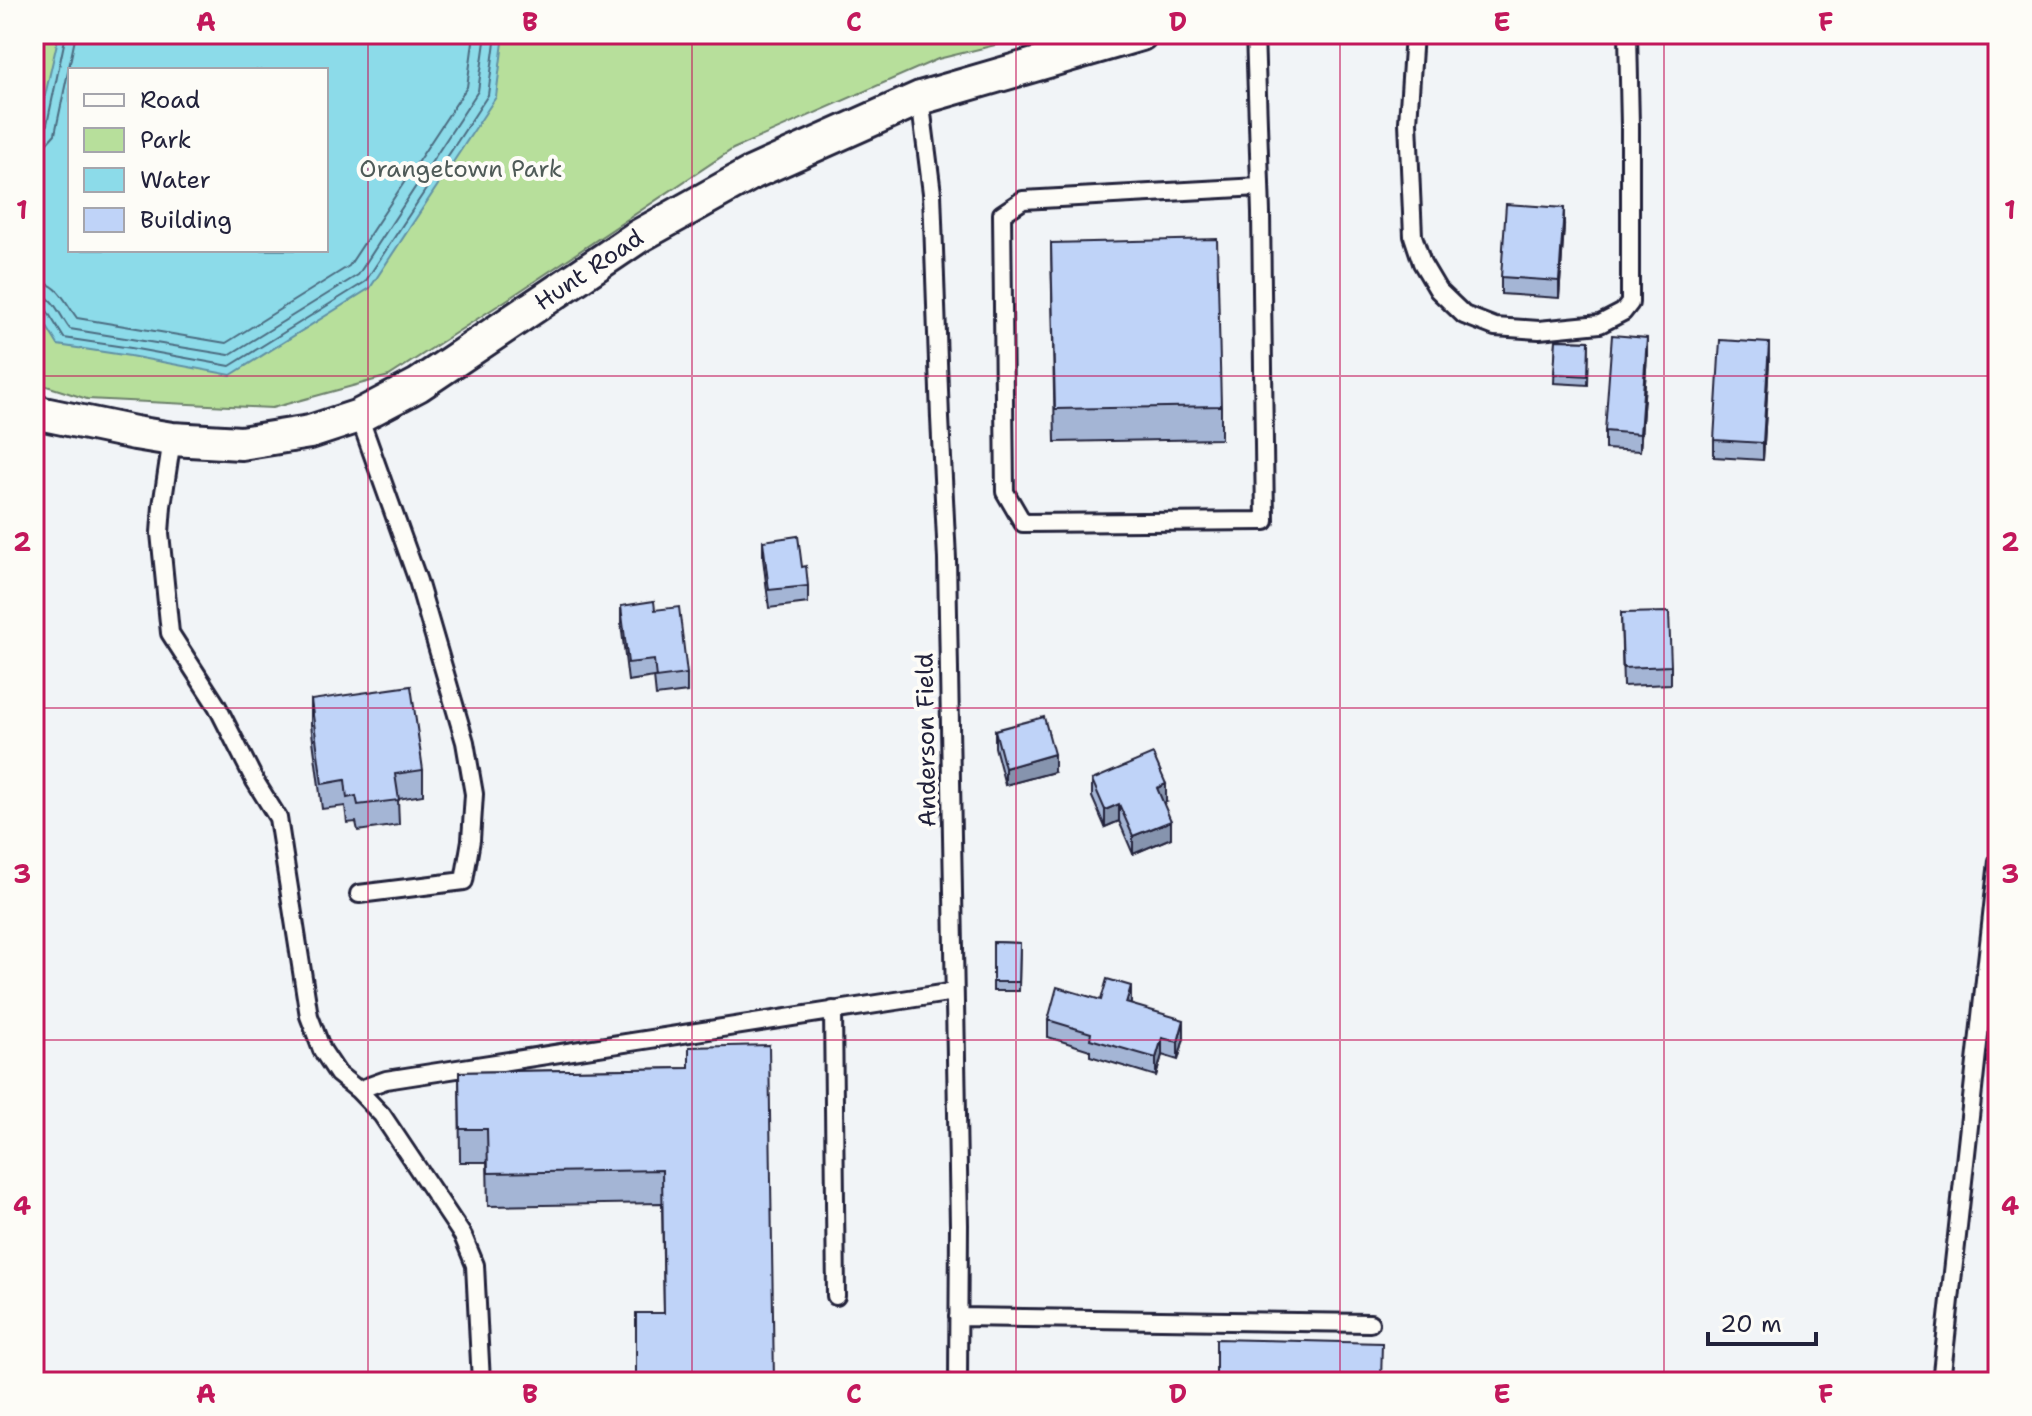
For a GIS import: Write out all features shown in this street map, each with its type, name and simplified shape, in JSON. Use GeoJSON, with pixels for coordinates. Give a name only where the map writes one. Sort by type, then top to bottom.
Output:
{"type":"FeatureCollection","features":[{"type":"Feature","properties":{"kind":"street","name":"Hunt Road"},"geometry":{"type":"LineString","coordinates":[[34,412],[172,439],[241,443],[310,432],[359,416],[418,385],[639,236],[752,173],[920,98],[1141,34]]}},
{"type":"Feature","properties":{"kind":"lane"},"geometry":{"type":"LineString","coordinates":[[1255,34],[1261,213],[1265,521],[1023,523],[1005,492],[1002,214],[1023,200],[1259,187]]}},
{"type":"Feature","properties":{"kind":"lane"},"geometry":{"type":"LineString","coordinates":[[1414,34],[1408,137],[1413,236],[1422,263],[1438,290],[1464,315],[1495,327],[1539,330],[1600,324],[1623,312],[1630,303],[1628,34]]}},
{"type":"Feature","properties":{"kind":"lane","name":"Anderson Field"},"geometry":{"type":"LineString","coordinates":[[920,98],[932,193],[947,559],[959,1225],[958,1382]]}},
{"type":"Feature","properties":{"kind":"lane"},"geometry":{"type":"LineString","coordinates":[[359,416],[418,581],[465,742],[474,794],[464,881],[359,894]]}},
{"type":"Feature","properties":{"kind":"lane"},"geometry":{"type":"LineString","coordinates":[[172,439],[160,533],[170,633],[217,706],[255,781],[278,818],[309,1016],[322,1050],[338,1074],[382,1115],[463,1236],[475,1265],[481,1382]]}},
{"type":"Feature","properties":{"kind":"lane"},"geometry":{"type":"LineString","coordinates":[[1941,1382],[1989,1018],[1998,861]]}},
{"type":"Feature","properties":{"kind":"lane"},"geometry":{"type":"LineString","coordinates":[[358,1090],[386,1080],[954,992]]}},
{"type":"Feature","properties":{"kind":"lane"},"geometry":{"type":"LineString","coordinates":[[833,1010],[836,1296]]}},
{"type":"Feature","properties":{"kind":"lane"},"geometry":{"type":"LineString","coordinates":[[958,1317],[1370,1323]]}},
{"type":"Feature","properties":{"kind":"green space","name":"Orangetown Park"},"geometry":{"type":"Polygon","coordinates":[[[34,34],[1040,34],[938,59],[733,149],[389,376],[272,408],[87,399],[34,382],[34,34]]]}},
{"type":"Feature","properties":{"kind":"water"},"geometry":{"type":"Polygon","coordinates":[[[59,34],[504,34],[496,97],[370,288],[231,375],[58,345],[34,306],[34,144],[59,34]]]}},
{"type":"Feature","properties":{"kind":"building"},"geometry":{"type":"Polygon","coordinates":[[[1506,204],[1564,208],[1559,281],[1501,277],[1506,204]]]}},
{"type":"Feature","properties":{"kind":"building"},"geometry":{"type":"Polygon","coordinates":[[[1217,239],[1221,406],[1055,409],[1051,243],[1217,239]]]}},
{"type":"Feature","properties":{"kind":"building"},"geometry":{"type":"Polygon","coordinates":[[[1612,335],[1647,338],[1640,434],[1605,431],[1612,335]]]}},
{"type":"Feature","properties":{"kind":"building"},"geometry":{"type":"Polygon","coordinates":[[[1556,340],[1589,341],[1588,376],[1554,374],[1556,340]]]}},
{"type":"Feature","properties":{"kind":"building"},"geometry":{"type":"Polygon","coordinates":[[[1720,340],[1769,343],[1763,443],[1714,440],[1720,340]]]}},
{"type":"Feature","properties":{"kind":"building"},"geometry":{"type":"Polygon","coordinates":[[[798,536],[808,586],[769,590],[763,541],[798,536]]]}},
{"type":"Feature","properties":{"kind":"building"},"geometry":{"type":"Polygon","coordinates":[[[654,601],[655,610],[679,607],[687,674],[656,678],[654,660],[628,663],[621,606],[654,601]]]}},
{"type":"Feature","properties":{"kind":"building"},"geometry":{"type":"Polygon","coordinates":[[[1669,612],[1671,666],[1623,668],[1621,613],[1669,612]]]}},
{"type":"Feature","properties":{"kind":"building"},"geometry":{"type":"Polygon","coordinates":[[[411,686],[423,770],[395,774],[399,800],[358,805],[356,796],[347,798],[345,780],[322,784],[311,700],[411,686]]]}},
{"type":"Feature","properties":{"kind":"building"},"geometry":{"type":"Polygon","coordinates":[[[1044,717],[1054,754],[1005,768],[995,730],[1044,717]]]}},
{"type":"Feature","properties":{"kind":"building"},"geometry":{"type":"Polygon","coordinates":[[[1153,754],[1166,784],[1157,788],[1171,821],[1133,836],[1119,804],[1105,810],[1092,780],[1153,754]]]}},
{"type":"Feature","properties":{"kind":"building"},"geometry":{"type":"Polygon","coordinates":[[[993,942],[1020,943],[1019,982],[993,982],[993,942]]]}},
{"type":"Feature","properties":{"kind":"building"},"geometry":{"type":"Polygon","coordinates":[[[1107,979],[1131,986],[1126,1003],[1184,1020],[1178,1042],[1162,1038],[1156,1058],[1090,1039],[1091,1033],[1048,1020],[1057,987],[1101,1000],[1107,979]]]}},
{"type":"Feature","properties":{"kind":"building"},"geometry":{"type":"Polygon","coordinates":[[[769,1045],[774,1382],[636,1382],[636,1313],[664,1313],[662,1170],[488,1173],[487,1129],[460,1129],[459,1072],[689,1068],[689,1047],[769,1045]]]}},
{"type":"Feature","properties":{"kind":"building"},"geometry":{"type":"Polygon","coordinates":[[[1216,1339],[1382,1343],[1381,1382],[1216,1382],[1216,1339]]]}}]}
